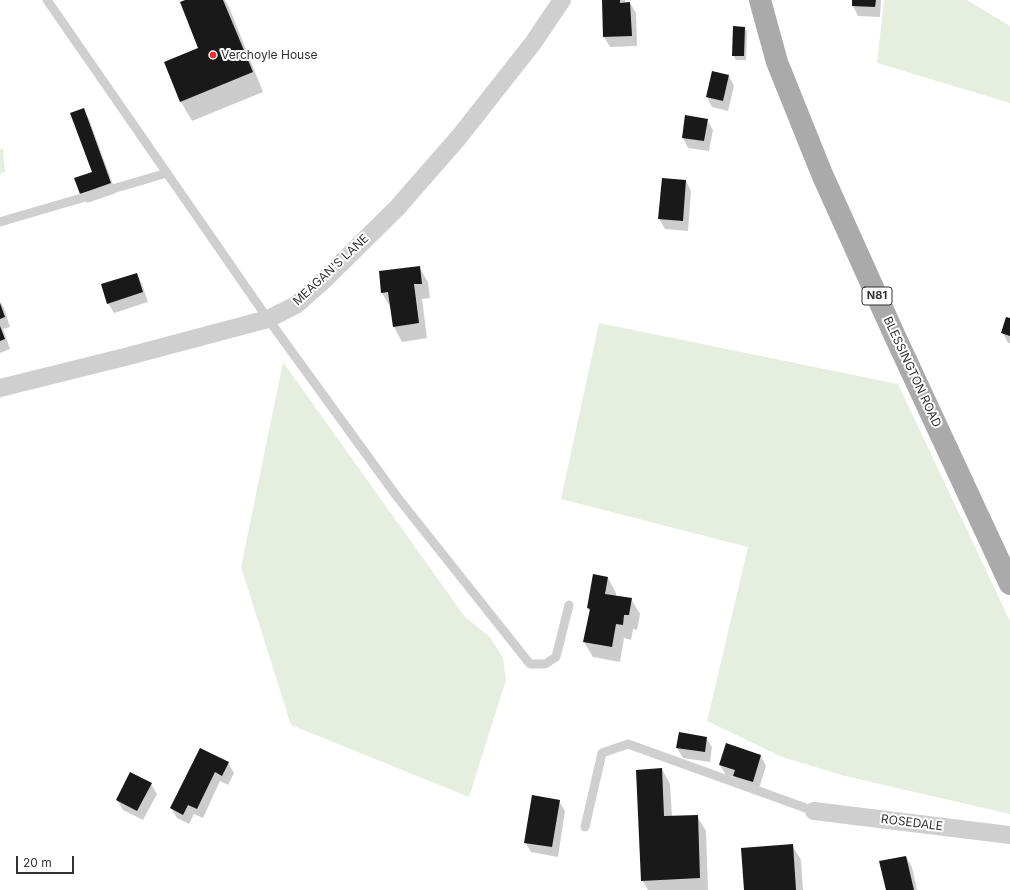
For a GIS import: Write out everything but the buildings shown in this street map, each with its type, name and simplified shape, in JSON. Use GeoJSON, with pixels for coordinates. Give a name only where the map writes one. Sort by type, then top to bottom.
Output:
{"type":"FeatureCollection","features":[{"type":"Feature","properties":{"kind":"main road","name":"BLESSINGTON ROAD"},"geometry":{"type":"LineString","coordinates":[[760,0],[778,62],[822,174],[1010,584]]}},
{"type":"Feature","properties":{"kind":"street","name":"MEAGAN'S LANE"},"geometry":{"type":"LineString","coordinates":[[0,388],[125,358],[268,319],[296,305],[324,280],[397,208],[459,137],[532,43],[562,0]]}},
{"type":"Feature","properties":{"kind":"street","name":"ROSEDALE"},"geometry":{"type":"LineString","coordinates":[[814,811],[1010,834]]}},
{"type":"Feature","properties":{"kind":"lane"},"geometry":{"type":"LineString","coordinates":[[47,0],[268,319],[398,498],[530,664],[545,664],[556,657],[569,605]]}},
{"type":"Feature","properties":{"kind":"lane"},"geometry":{"type":"LineString","coordinates":[[0,222],[167,173]]}},
{"type":"Feature","properties":{"kind":"lane"},"geometry":{"type":"LineString","coordinates":[[585,827],[602,753],[628,744],[814,811]]}},
{"type":"Feature","properties":{"kind":"green space"},"geometry":{"type":"Polygon","coordinates":[[[884,0],[967,0],[1010,26],[1010,103],[877,63],[884,0]]]}},
{"type":"Feature","properties":{"kind":"green space"},"geometry":{"type":"Polygon","coordinates":[[[3,148],[5,172],[0,174],[0,149],[3,148]]]}},
{"type":"Feature","properties":{"kind":"green space"},"geometry":{"type":"Polygon","coordinates":[[[599,323],[898,384],[1010,621],[1010,814],[845,776],[782,757],[707,721],[748,547],[561,499],[599,323]]]}},
{"type":"Feature","properties":{"kind":"green space"},"geometry":{"type":"Polygon","coordinates":[[[283,362],[465,617],[490,637],[503,658],[506,680],[469,797],[291,725],[241,567],[283,362]]]}},
{"type":"Feature","properties":{"kind":"place","name":"Verchoyle House"},"geometry":{"type":"Point","coordinates":[213,55]}}]}
